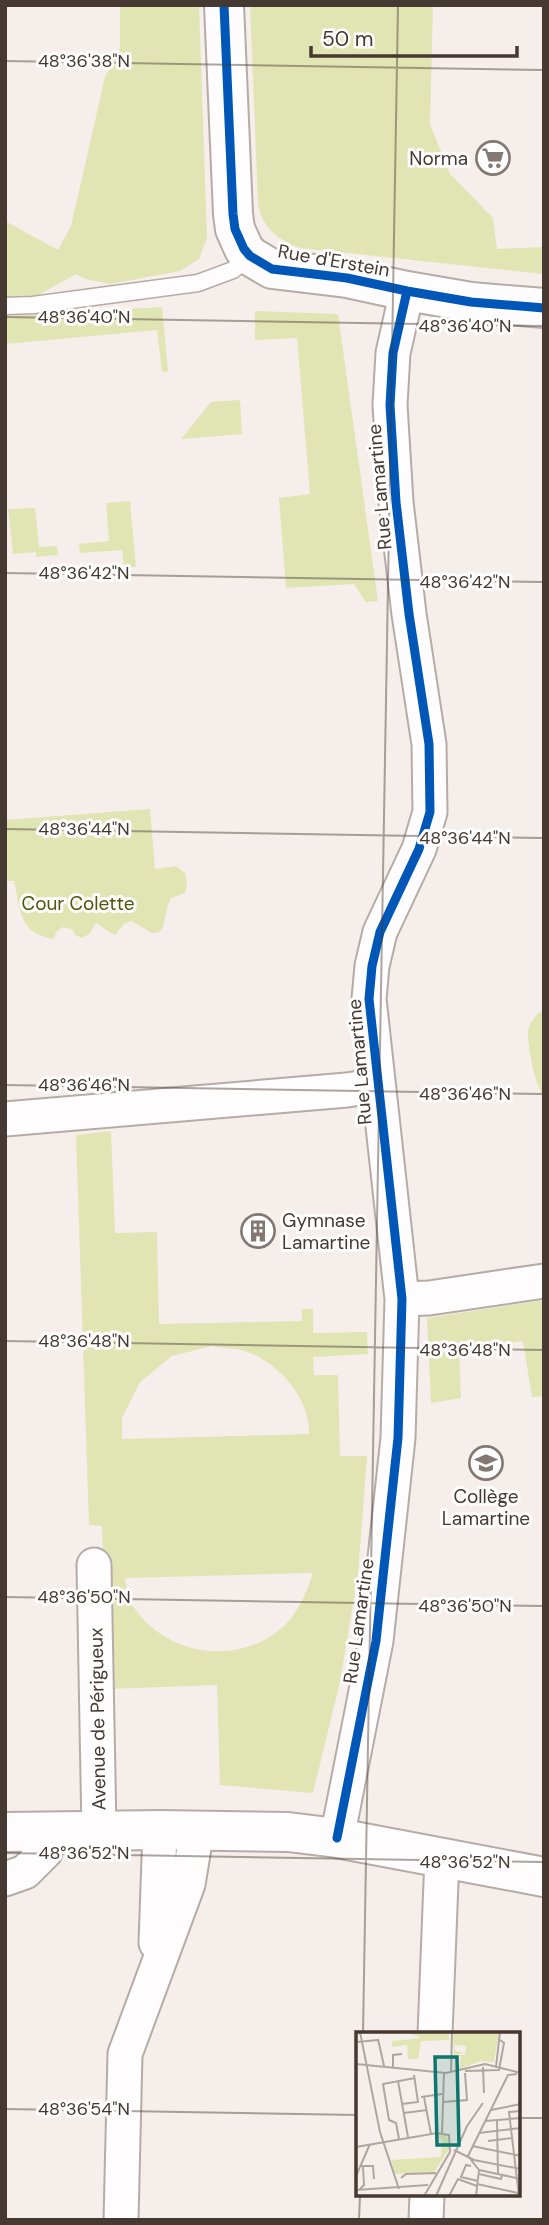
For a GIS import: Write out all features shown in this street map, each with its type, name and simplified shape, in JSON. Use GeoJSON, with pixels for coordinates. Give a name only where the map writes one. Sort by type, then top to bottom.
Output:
{"type":"FeatureCollection","features":[{"type":"Feature","properties":{"kind":"street","name":"Rue d'Erstein"},"geometry":{"type":"LineString","coordinates":[[224,5],[233,214],[235,229],[250,256],[272,269],[347,278],[471,302],[544,308]]}},
{"type":"Feature","properties":{"kind":"street","name":"Rue Lamartine"},"geometry":{"type":"LineString","coordinates":[[337,1838],[377,1636],[398,1438],[402,1299],[369,999],[372,965],[380,932],[419,849],[430,812],[429,744],[398,515],[390,405],[393,354],[407,291]]}},
{"type":"Feature","properties":{"kind":"street"},"geometry":{"type":"LineString","coordinates":[[5,1119],[347,1090],[378,1085]]}},
{"type":"Feature","properties":{"kind":"street"},"geometry":{"type":"LineString","coordinates":[[402,1299],[429,1298],[544,1281]]}},
{"type":"Feature","properties":{"kind":"street","name":"Avenue de Périgueux"},"geometry":{"type":"LineString","coordinates":[[94,1565],[99,1831]]}},
{"type":"Feature","properties":{"kind":"street"},"geometry":{"type":"LineString","coordinates":[[121,2220],[125,2054],[155,1974],[178,1830]]}},
{"type":"Feature","properties":{"kind":"street"},"geometry":{"type":"LineString","coordinates":[[5,1879],[25,1872],[45,1852],[46,1831]]}},
{"type":"Feature","properties":{"kind":"street","name":"Avenue de Périgueux"},"geometry":{"type":"LineString","coordinates":[[5,1832],[288,1832],[337,1838],[544,1877]]}},
{"type":"Feature","properties":{"kind":"street"},"geometry":{"type":"LineString","coordinates":[[435,2032],[442,1857]]}},
{"type":"Feature","properties":{"kind":"street"},"geometry":{"type":"LineString","coordinates":[[426,2220],[428,2197]]}},
{"type":"Feature","properties":{"kind":"lane"},"geometry":{"type":"LineString","coordinates":[[5,306],[33,305],[198,283],[233,270],[250,256]]}},
{"type":"Feature","properties":{"kind":"green space"},"geometry":{"type":"Polygon","coordinates":[[[120,5],[199,5],[207,238],[199,259],[180,271],[110,284],[85,279],[76,274],[33,298],[5,298],[5,221],[58,250],[71,226],[105,77],[120,48],[120,5]]]}},
{"type":"Feature","properties":{"kind":"green space"},"geometry":{"type":"Polygon","coordinates":[[[250,5],[433,5],[430,124],[450,174],[493,218],[497,249],[544,247],[544,274],[300,248],[277,236],[263,219],[258,203],[250,5]]]}},
{"type":"Feature","properties":{"kind":"green space"},"geometry":{"type":"Polygon","coordinates":[[[162,307],[168,371],[162,372],[157,330],[5,344],[5,316],[162,307]]]}},
{"type":"Feature","properties":{"kind":"green space"},"geometry":{"type":"Polygon","coordinates":[[[255,311],[338,314],[378,601],[366,602],[354,584],[286,588],[279,498],[310,494],[297,338],[255,340],[255,311]]]}},
{"type":"Feature","properties":{"kind":"green space"},"geometry":{"type":"Polygon","coordinates":[[[240,400],[242,434],[181,439],[211,402],[240,400]]]}},
{"type":"Feature","properties":{"kind":"green space"},"geometry":{"type":"Polygon","coordinates":[[[130,501],[136,567],[124,568],[122,550],[80,553],[79,544],[109,541],[106,503],[130,501]]]}},
{"type":"Feature","properties":{"kind":"green space"},"geometry":{"type":"Polygon","coordinates":[[[35,508],[39,547],[57,546],[58,555],[36,557],[36,552],[13,554],[8,509],[35,508]]]}},
{"type":"Feature","properties":{"kind":"green space","name":"Cour Colette"},"geometry":{"type":"Polygon","coordinates":[[[150,809],[155,869],[176,866],[185,873],[187,884],[185,893],[171,898],[160,932],[152,933],[131,921],[124,924],[115,935],[96,923],[89,934],[82,938],[75,935],[72,929],[63,927],[56,932],[54,939],[42,936],[27,926],[20,911],[14,881],[5,881],[5,820],[150,809]]]}},
{"type":"Feature","properties":{"kind":"green space"},"geometry":{"type":"Polygon","coordinates":[[[544,1009],[544,1096],[532,1065],[528,1031],[534,1018],[544,1009]]]}},
{"type":"Feature","properties":{"kind":"green space"},"geometry":{"type":"Polygon","coordinates":[[[111,1131],[115,1233],[157,1232],[159,1324],[302,1321],[302,1309],[313,1309],[313,1333],[367,1332],[368,1354],[313,1357],[314,1375],[338,1375],[340,1456],[367,1456],[358,1574],[340,1682],[313,1793],[220,1785],[217,1685],[107,1689],[102,1526],[89,1525],[76,1135],[111,1131]],[[212,1346],[172,1356],[140,1382],[122,1418],[122,1439],[309,1434],[304,1407],[290,1383],[280,1373],[257,1356],[245,1351],[212,1346]],[[313,1573],[125,1578],[129,1599],[142,1618],[160,1633],[179,1644],[201,1650],[223,1651],[245,1648],[266,1639],[285,1625],[305,1594],[313,1573]]]}},
{"type":"Feature","properties":{"kind":"green space"},"geometry":{"type":"Polygon","coordinates":[[[544,1300],[544,1396],[532,1397],[523,1341],[459,1351],[461,1398],[431,1403],[427,1318],[544,1300]]]}},
{"type":"Feature","properties":{"kind":"cycle path"},"geometry":{"type":"LineString","coordinates":[[224,5],[233,214],[235,229],[250,256],[272,269],[347,278],[471,302],[544,308]]}},
{"type":"Feature","properties":{"kind":"cycle path"},"geometry":{"type":"LineString","coordinates":[[337,1838],[376,1641],[398,1438],[402,1299],[369,999],[372,966],[380,932],[419,849],[430,812],[429,744],[409,614],[396,502],[390,405],[393,353],[407,291]]}},
{"type":"Feature","properties":{"kind":"place","name":"Norma"},"geometry":{"type":"Point","coordinates":[493,158]}},
{"type":"Feature","properties":{"kind":"place","name":"Gymnase Lamartine"},"geometry":{"type":"Point","coordinates":[258,1231]}},
{"type":"Feature","properties":{"kind":"place","name":"Collège Lamartine"},"geometry":{"type":"Point","coordinates":[486,1463]}}]}
